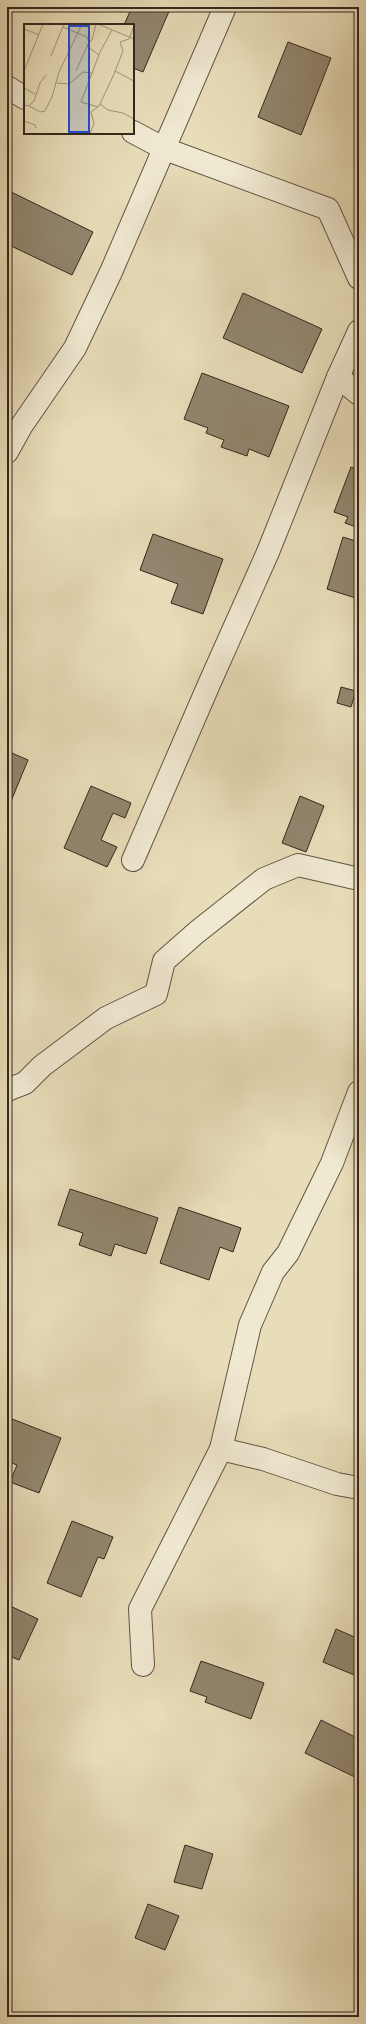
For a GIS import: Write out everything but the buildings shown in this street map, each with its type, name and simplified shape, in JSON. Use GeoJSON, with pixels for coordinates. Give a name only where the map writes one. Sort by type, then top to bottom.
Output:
{"type":"FeatureCollection","features":[{"type":"Feature","properties":{"kind":"street"},"geometry":{"type":"LineString","coordinates":[[7,452],[22,425],[75,348],[112,272],[225,7]]}},
{"type":"Feature","properties":{"kind":"street"},"geometry":{"type":"LineString","coordinates":[[7,87],[24,97]]}},
{"type":"Feature","properties":{"kind":"street"},"geometry":{"type":"LineString","coordinates":[[134,133],[165,149],[328,209],[359,278]]}},
{"type":"Feature","properties":{"kind":"street"},"geometry":{"type":"LineString","coordinates":[[133,860],[268,552],[338,377],[359,331]]}},
{"type":"Feature","properties":{"kind":"street"},"geometry":{"type":"LineString","coordinates":[[338,377],[359,394]]}},
{"type":"Feature","properties":{"kind":"street"},"geometry":{"type":"LineString","coordinates":[[7,1090],[25,1083],[42,1066],[106,1018],[156,994],[164,961],[197,932],[264,879],[298,865],[359,879]]}},
{"type":"Feature","properties":{"kind":"street"},"geometry":{"type":"LineString","coordinates":[[143,1665],[140,1609],[220,1449],[250,1325],[273,1272],[288,1253],[332,1163],[359,1092]]}},
{"type":"Feature","properties":{"kind":"street"},"geometry":{"type":"LineString","coordinates":[[220,1449],[263,1460],[337,1484],[359,1488]]}}]}
